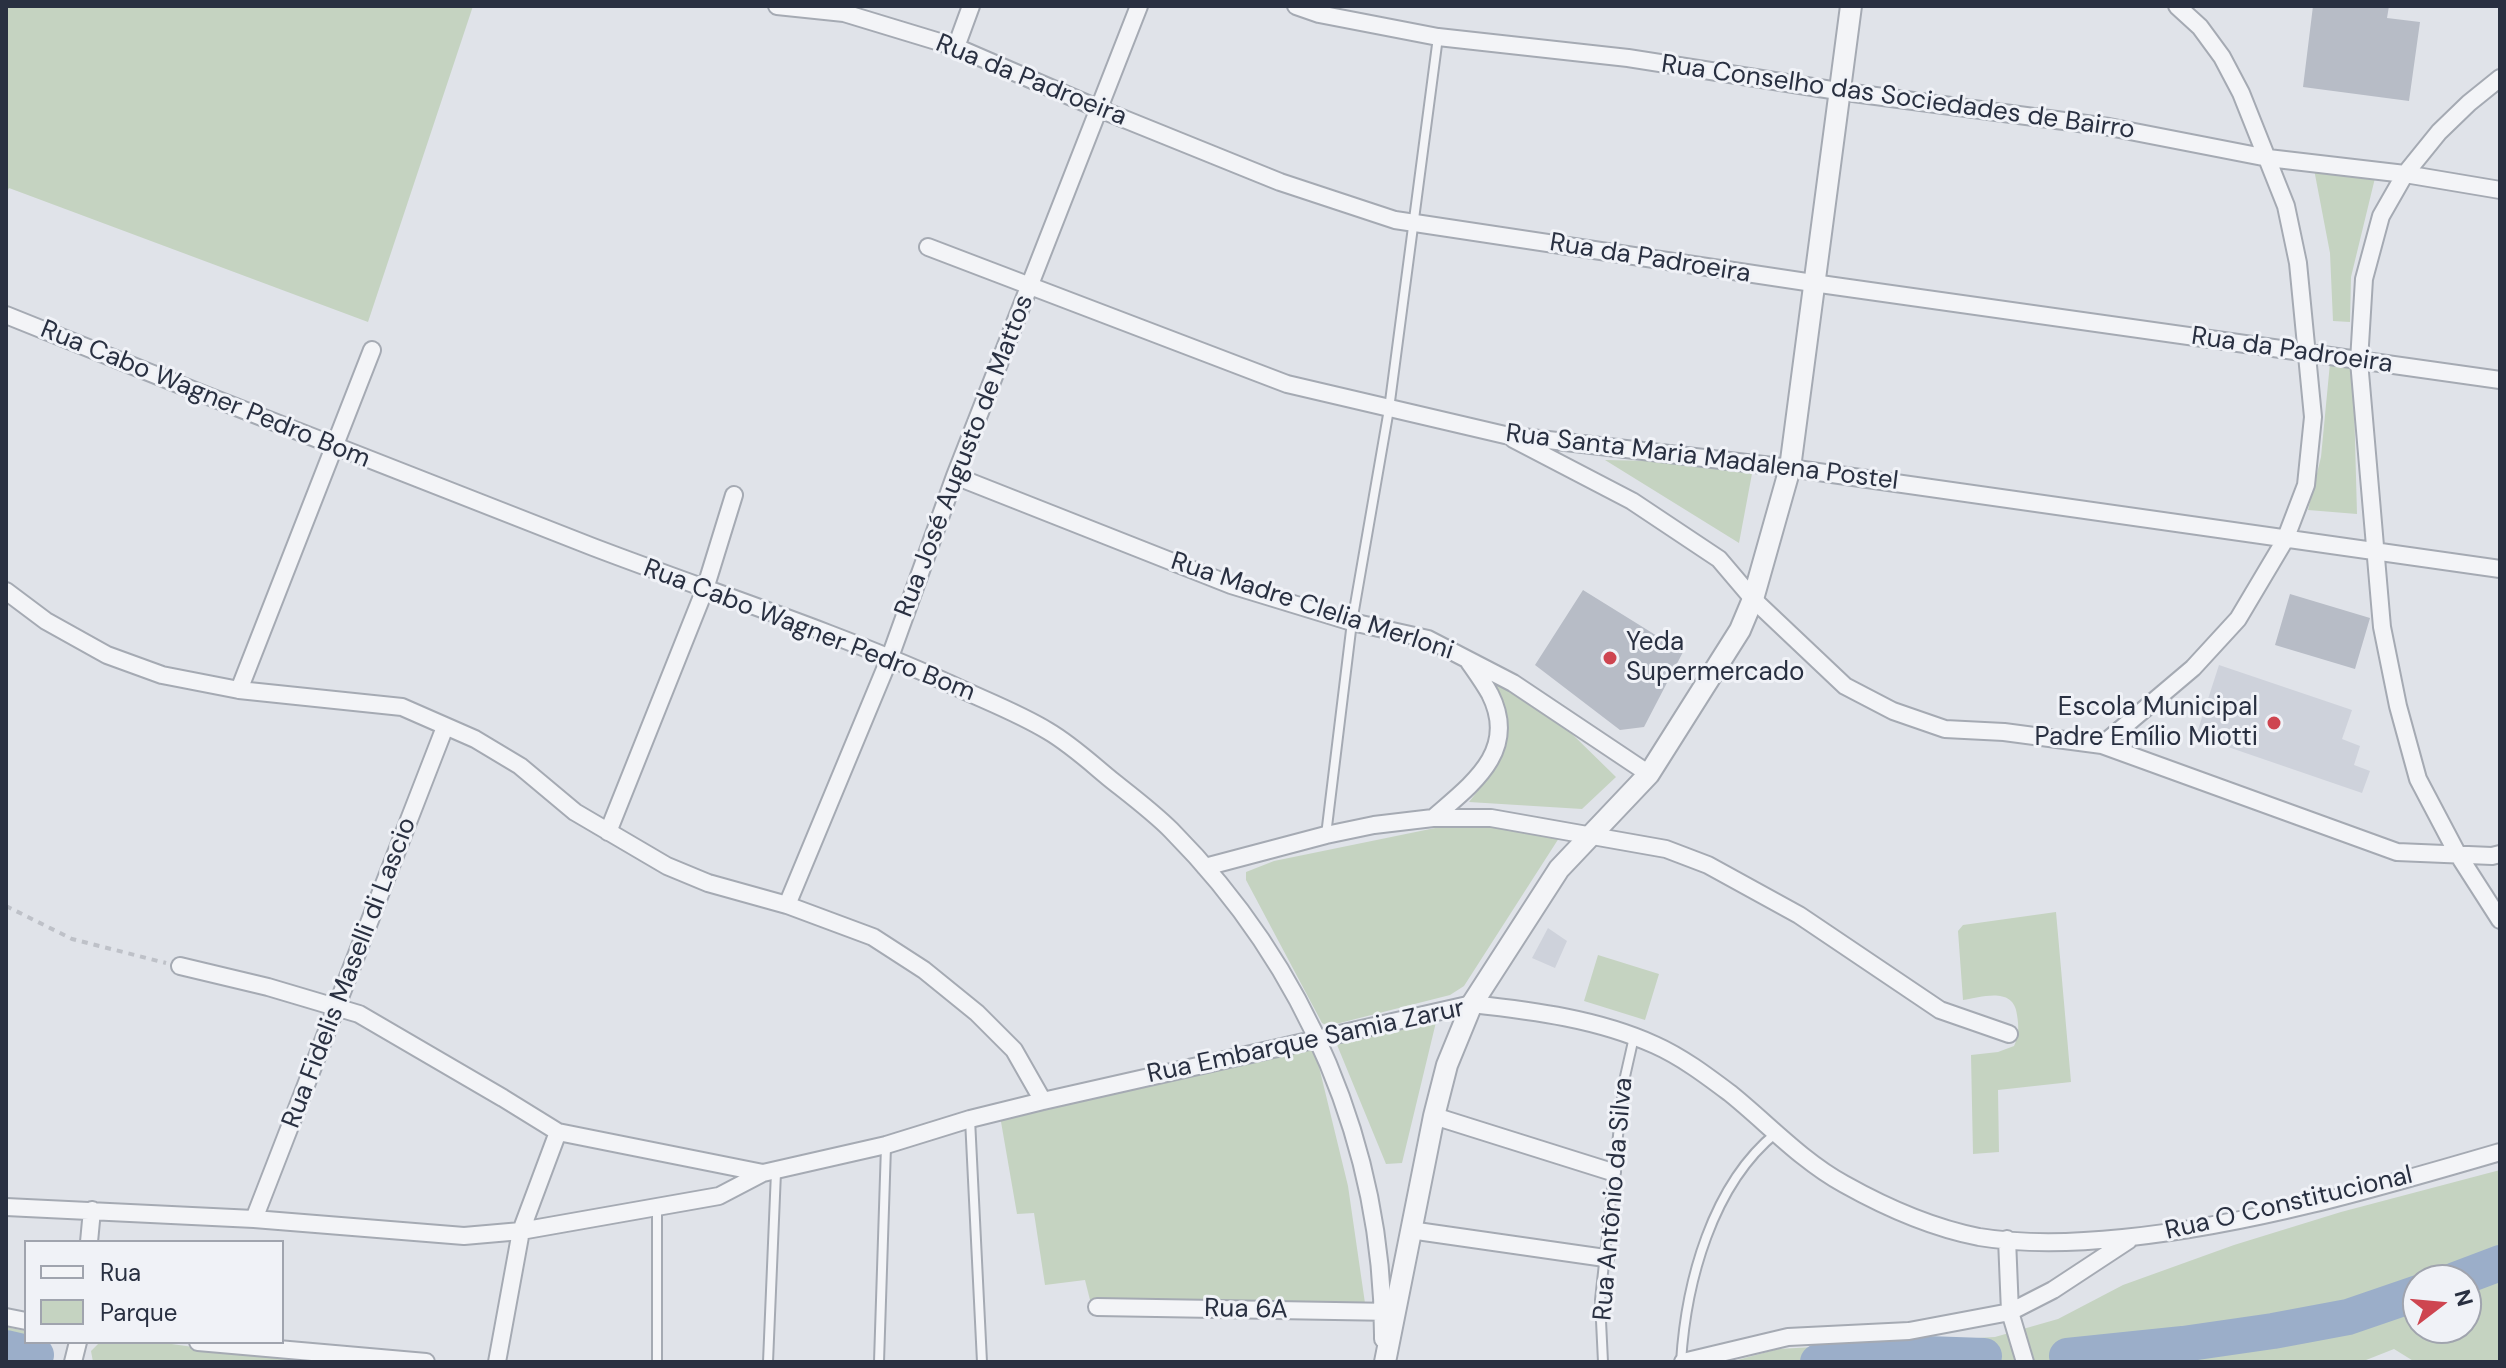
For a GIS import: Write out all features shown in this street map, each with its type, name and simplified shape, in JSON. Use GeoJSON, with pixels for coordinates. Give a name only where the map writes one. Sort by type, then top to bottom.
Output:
{"type":"FeatureCollection","features":[{"type":"Feature","properties":{"kind":"street","name":"Rua da Padroeira"},"geometry":{"type":"LineString","coordinates":[[777,6],[840,9],[956,47],[1280,182],[1395,220],[1813,283],[2500,380]]}},
{"type":"Feature","properties":{"kind":"street"},"geometry":{"type":"LineString","coordinates":[[956,47],[971,6]]}},
{"type":"Feature","properties":{"kind":"street","name":"Rua José Augusto de Mattos"},"geometry":{"type":"LineString","coordinates":[[787,905],[890,657],[955,476],[1139,6]]}},
{"type":"Feature","properties":{"kind":"street","name":"Rua Conselho das Sociedades de Bairro"},"geometry":{"type":"LineString","coordinates":[[1296,6],[1438,37],[1628,58],[1838,91],[2109,127],[2268,158],[2405,174],[2500,190]]}},
{"type":"Feature","properties":{"kind":"street"},"geometry":{"type":"LineString","coordinates":[[1384,1362],[1389,1311],[1434,1116],[1447,1065],[1472,1004],[1559,869],[1649,774],[1740,630],[1753,599],[1790,468],[1851,6]]}},
{"type":"Feature","properties":{"kind":"street"},"geometry":{"type":"LineString","coordinates":[[2102,745],[2193,668],[2238,619],[2285,540],[2306,485],[2308,471],[2313,417],[2298,263],[2286,206],[2241,93],[2222,57],[2200,27],[2177,6]]}},
{"type":"Feature","properties":{"kind":"street"},"geometry":{"type":"LineString","coordinates":[[2500,78],[2439,132],[2405,174],[2381,216],[2364,279],[2359,361],[2382,627],[2398,706],[2418,779],[2457,853],[2500,920]]}},
{"type":"Feature","properties":{"kind":"street","name":"Rua Santa Maria Madalena Postel"},"geometry":{"type":"LineString","coordinates":[[928,247],[1287,384],[1505,435],[1790,468],[2500,569]]}},
{"type":"Feature","properties":{"kind":"street","name":"Rua Cabo Wagner Pedro Bom"},"geometry":{"type":"LineString","coordinates":[[6,315],[334,447],[890,657],[1051,732],[1169,828],[1247,917],[1317,1037],[1335,1075],[1353,1128],[1375,1226],[1389,1311]]}},
{"type":"Feature","properties":{"kind":"street"},"geometry":{"type":"LineString","coordinates":[[239,690],[372,350]]}},
{"type":"Feature","properties":{"kind":"street"},"geometry":{"type":"LineString","coordinates":[[1505,435],[1632,501],[1719,559],[1753,599],[1845,686],[1893,711],[1945,729],[2004,732],[2102,745],[2397,852],[2500,854]]}},
{"type":"Feature","properties":{"kind":"street","name":"Rua Madre Clelia Merloni"},"geometry":{"type":"LineString","coordinates":[[955,476],[1231,585],[1352,622],[1428,639],[1513,683],[1649,774]]}},
{"type":"Feature","properties":{"kind":"street"},"geometry":{"type":"LineString","coordinates":[[608,832],[705,589],[734,495]]}},
{"type":"Feature","properties":{"kind":"street"},"geometry":{"type":"LineString","coordinates":[[6,591],[46,621],[107,655],[162,675],[239,690],[402,707],[496,749],[575,812],[667,866],[708,883],[787,905],[873,937],[924,970],[977,1013],[1014,1050],[1043,1101]]}},
{"type":"Feature","properties":{"kind":"street"},"geometry":{"type":"LineString","coordinates":[[1433,818],[1480,777],[1495,751],[1499,721],[1490,694],[1466,657]]}},
{"type":"Feature","properties":{"kind":"street","name":"Rua Fidelis Maselli di Lascio"},"geometry":{"type":"LineString","coordinates":[[254,1219],[445,727]]}},
{"type":"Feature","properties":{"kind":"street"},"geometry":{"type":"LineString","coordinates":[[1205,867],[1326,835],[1433,818],[1491,818],[1666,849],[1708,865],[1799,915],[1940,1010],[2009,1034]]}},
{"type":"Feature","properties":{"kind":"street"},"geometry":{"type":"LineString","coordinates":[[180,966],[338,1006],[392,1032],[558,1132],[770,1172]]}},
{"type":"Feature","properties":{"kind":"street","name":"Rua Embarque Samia Zarur"},"geometry":{"type":"LineString","coordinates":[[770,1172],[886,1145],[1043,1101],[1472,1004],[1538,1011],[1595,1024],[1655,1045],[1689,1064],[1777,1132],[1806,1159],[1843,1184],[1925,1222],[1979,1237]]}},
{"type":"Feature","properties":{"kind":"street"},"geometry":{"type":"LineString","coordinates":[[1434,1116],[1612,1172]]}},
{"type":"Feature","properties":{"kind":"street"},"geometry":{"type":"LineString","coordinates":[[497,1362],[521,1231],[558,1132]]}},
{"type":"Feature","properties":{"kind":"street","name":"Rua O Constitucional"},"geometry":{"type":"LineString","coordinates":[[1979,1237],[2063,1244],[2169,1233],[2273,1213],[2500,1152]]}},
{"type":"Feature","properties":{"kind":"street"},"geometry":{"type":"LineString","coordinates":[[6,1207],[254,1219],[464,1236],[521,1231],[657,1209],[719,1196],[770,1172]]}},
{"type":"Feature","properties":{"kind":"street"},"geometry":{"type":"LineString","coordinates":[[89,1240],[92,1210]]}},
{"type":"Feature","properties":{"kind":"street"},"geometry":{"type":"LineString","coordinates":[[1410,1230],[1605,1258]]}},
{"type":"Feature","properties":{"kind":"street"},"geometry":{"type":"LineString","coordinates":[[1682,1362],[1788,1337],[1909,1331],[2010,1312],[2053,1290],[2134,1237]]}},
{"type":"Feature","properties":{"kind":"street"},"geometry":{"type":"LineString","coordinates":[[2007,1239],[2010,1312],[2025,1362]]}},
{"type":"Feature","properties":{"kind":"street","name":"Rua 6A"},"geometry":{"type":"LineString","coordinates":[[1097,1307],[1389,1311]]}},
{"type":"Feature","properties":{"kind":"street"},"geometry":{"type":"LineString","coordinates":[[221,1344],[426,1362]]}},
{"type":"Feature","properties":{"kind":"lane"},"geometry":{"type":"LineString","coordinates":[[1326,835],[1352,622],[1389,409],[1438,37]]}},
{"type":"Feature","properties":{"kind":"lane","name":"Rua Antônio da Silva"},"geometry":{"type":"LineString","coordinates":[[1603,1362],[1600,1300],[1612,1172],[1624,1081],[1634,1037]]}},
{"type":"Feature","properties":{"kind":"lane"},"geometry":{"type":"LineString","coordinates":[[970,1119],[982,1362]]}},
{"type":"Feature","properties":{"kind":"lane"},"geometry":{"type":"LineString","coordinates":[[1682,1362],[1683,1331],[1695,1272],[1714,1215],[1757,1149],[1777,1132]]}},
{"type":"Feature","properties":{"kind":"lane"},"geometry":{"type":"LineString","coordinates":[[879,1362],[886,1145]]}},
{"type":"Feature","properties":{"kind":"lane"},"geometry":{"type":"LineString","coordinates":[[768,1362],[770,1172]]}},
{"type":"Feature","properties":{"kind":"lane"},"geometry":{"type":"LineString","coordinates":[[657,1209],[657,1362]]}},
{"type":"Feature","properties":{"kind":"path"},"geometry":{"type":"LineString","coordinates":[[6,906],[72,939],[180,966]]}},
{"type":"Feature","properties":{"kind":"shaded area","name":"Escola Municipal Padre Emílio Miotti"},"geometry":{"type":"Polygon","coordinates":[[[2219,665],[2352,710],[2342,739],[2360,746],[2354,765],[2370,771],[2362,793],[2196,736],[2219,665]]]}},
{"type":"Feature","properties":{"kind":"shaded area"},"geometry":{"type":"Polygon","coordinates":[[[1548,928],[1567,941],[1555,968],[1532,958],[1548,928]]]}},
{"type":"Feature","properties":{"kind":"green space"},"geometry":{"type":"Polygon","coordinates":[[[6,6],[473,6],[368,322],[9,188],[6,194],[6,6]]]}},
{"type":"Feature","properties":{"kind":"green space"},"geometry":{"type":"Polygon","coordinates":[[[2313,164],[2375,178],[2351,277],[2350,322],[2333,321],[2330,253],[2313,164]]]}},
{"type":"Feature","properties":{"kind":"green space"},"geometry":{"type":"Polygon","coordinates":[[[2330,363],[2353,365],[2357,514],[2308,510],[2321,457],[2330,363]]]}},
{"type":"Feature","properties":{"kind":"green space"},"geometry":{"type":"Polygon","coordinates":[[[1605,460],[1754,463],[1739,543],[1605,460]]]}},
{"type":"Feature","properties":{"kind":"green space"},"geometry":{"type":"Polygon","coordinates":[[[1494,679],[1570,732],[1616,777],[1582,809],[1469,802],[1498,765],[1504,744],[1494,679]]]}},
{"type":"Feature","properties":{"kind":"green space"},"geometry":{"type":"Polygon","coordinates":[[[1440,827],[1514,827],[1559,838],[1464,986],[1450,995],[1328,1026],[1322,1023],[1246,880],[1246,872],[1274,861],[1440,827]]]}},
{"type":"Feature","properties":{"kind":"green space"},"geometry":{"type":"Polygon","coordinates":[[[2056,912],[2071,1082],[1998,1090],[1999,1152],[1973,1154],[1971,1055],[1998,1052],[2014,1046],[2018,1024],[2015,1006],[2004,997],[1963,1000],[1958,931],[1963,925],[2056,912]]]}},
{"type":"Feature","properties":{"kind":"green space"},"geometry":{"type":"Polygon","coordinates":[[[1598,955],[1659,974],[1645,1020],[1584,1001],[1598,955]]]}},
{"type":"Feature","properties":{"kind":"green space"},"geometry":{"type":"Polygon","coordinates":[[[1437,1018],[1402,1163],[1386,1164],[1335,1040],[1437,1018]]]}},
{"type":"Feature","properties":{"kind":"green space"},"geometry":{"type":"Polygon","coordinates":[[[1313,1042],[1348,1186],[1367,1317],[1093,1312],[1085,1280],[1045,1285],[1034,1213],[1017,1214],[1000,1116],[1313,1042]]]}},
{"type":"Feature","properties":{"kind":"green space"},"geometry":{"type":"Polygon","coordinates":[[[2500,1170],[2500,1362],[2415,1362],[2394,1349],[2361,1362],[1730,1362],[1778,1349],[1995,1337],[2058,1319],[2123,1285],[2234,1245],[2341,1212],[2500,1170]]]}},
{"type":"Feature","properties":{"kind":"green space"},"geometry":{"type":"Polygon","coordinates":[[[6,1327],[24,1331],[24,1344],[44,1344],[43,1362],[6,1361],[6,1327]]]}},
{"type":"Feature","properties":{"kind":"green space"},"geometry":{"type":"Polygon","coordinates":[[[98,1344],[172,1344],[266,1357],[359,1362],[93,1362],[91,1351],[98,1344]]]}},
{"type":"Feature","properties":{"kind":"building"},"geometry":{"type":"Polygon","coordinates":[[[2313,6],[2389,6],[2387,18],[2420,22],[2409,101],[2303,87],[2313,6]]]}},
{"type":"Feature","properties":{"kind":"building","name":"Yeda Supermercado"},"geometry":{"type":"Polygon","coordinates":[[[1583,590],[1683,652],[1644,727],[1620,730],[1535,665],[1583,590]]]}},
{"type":"Feature","properties":{"kind":"building"},"geometry":{"type":"Polygon","coordinates":[[[2290,594],[2370,618],[2355,669],[2275,645],[2290,594]]]}},
{"type":"Feature","properties":{"kind":"waterway"},"geometry":{"type":"LineString","coordinates":[[2482,1270],[2500,1263]]}},
{"type":"Feature","properties":{"kind":"waterway"},"geometry":{"type":"LineString","coordinates":[[2067,1356],[2273,1331],[2348,1317],[2402,1298]]}},
{"type":"Feature","properties":{"kind":"waterway"},"geometry":{"type":"LineString","coordinates":[[6,1348],[36,1355]]}},
{"type":"Feature","properties":{"kind":"waterway"},"geometry":{"type":"LineString","coordinates":[[1818,1362],[1898,1353],[1984,1356]]}},
{"type":"Feature","properties":{"kind":"place","name":"Yeda Supermercado"},"geometry":{"type":"Point","coordinates":[1610,658]}},
{"type":"Feature","properties":{"kind":"place","name":"Escola Municipal Padre Emílio Miotti"},"geometry":{"type":"Point","coordinates":[2274,723]}}]}
